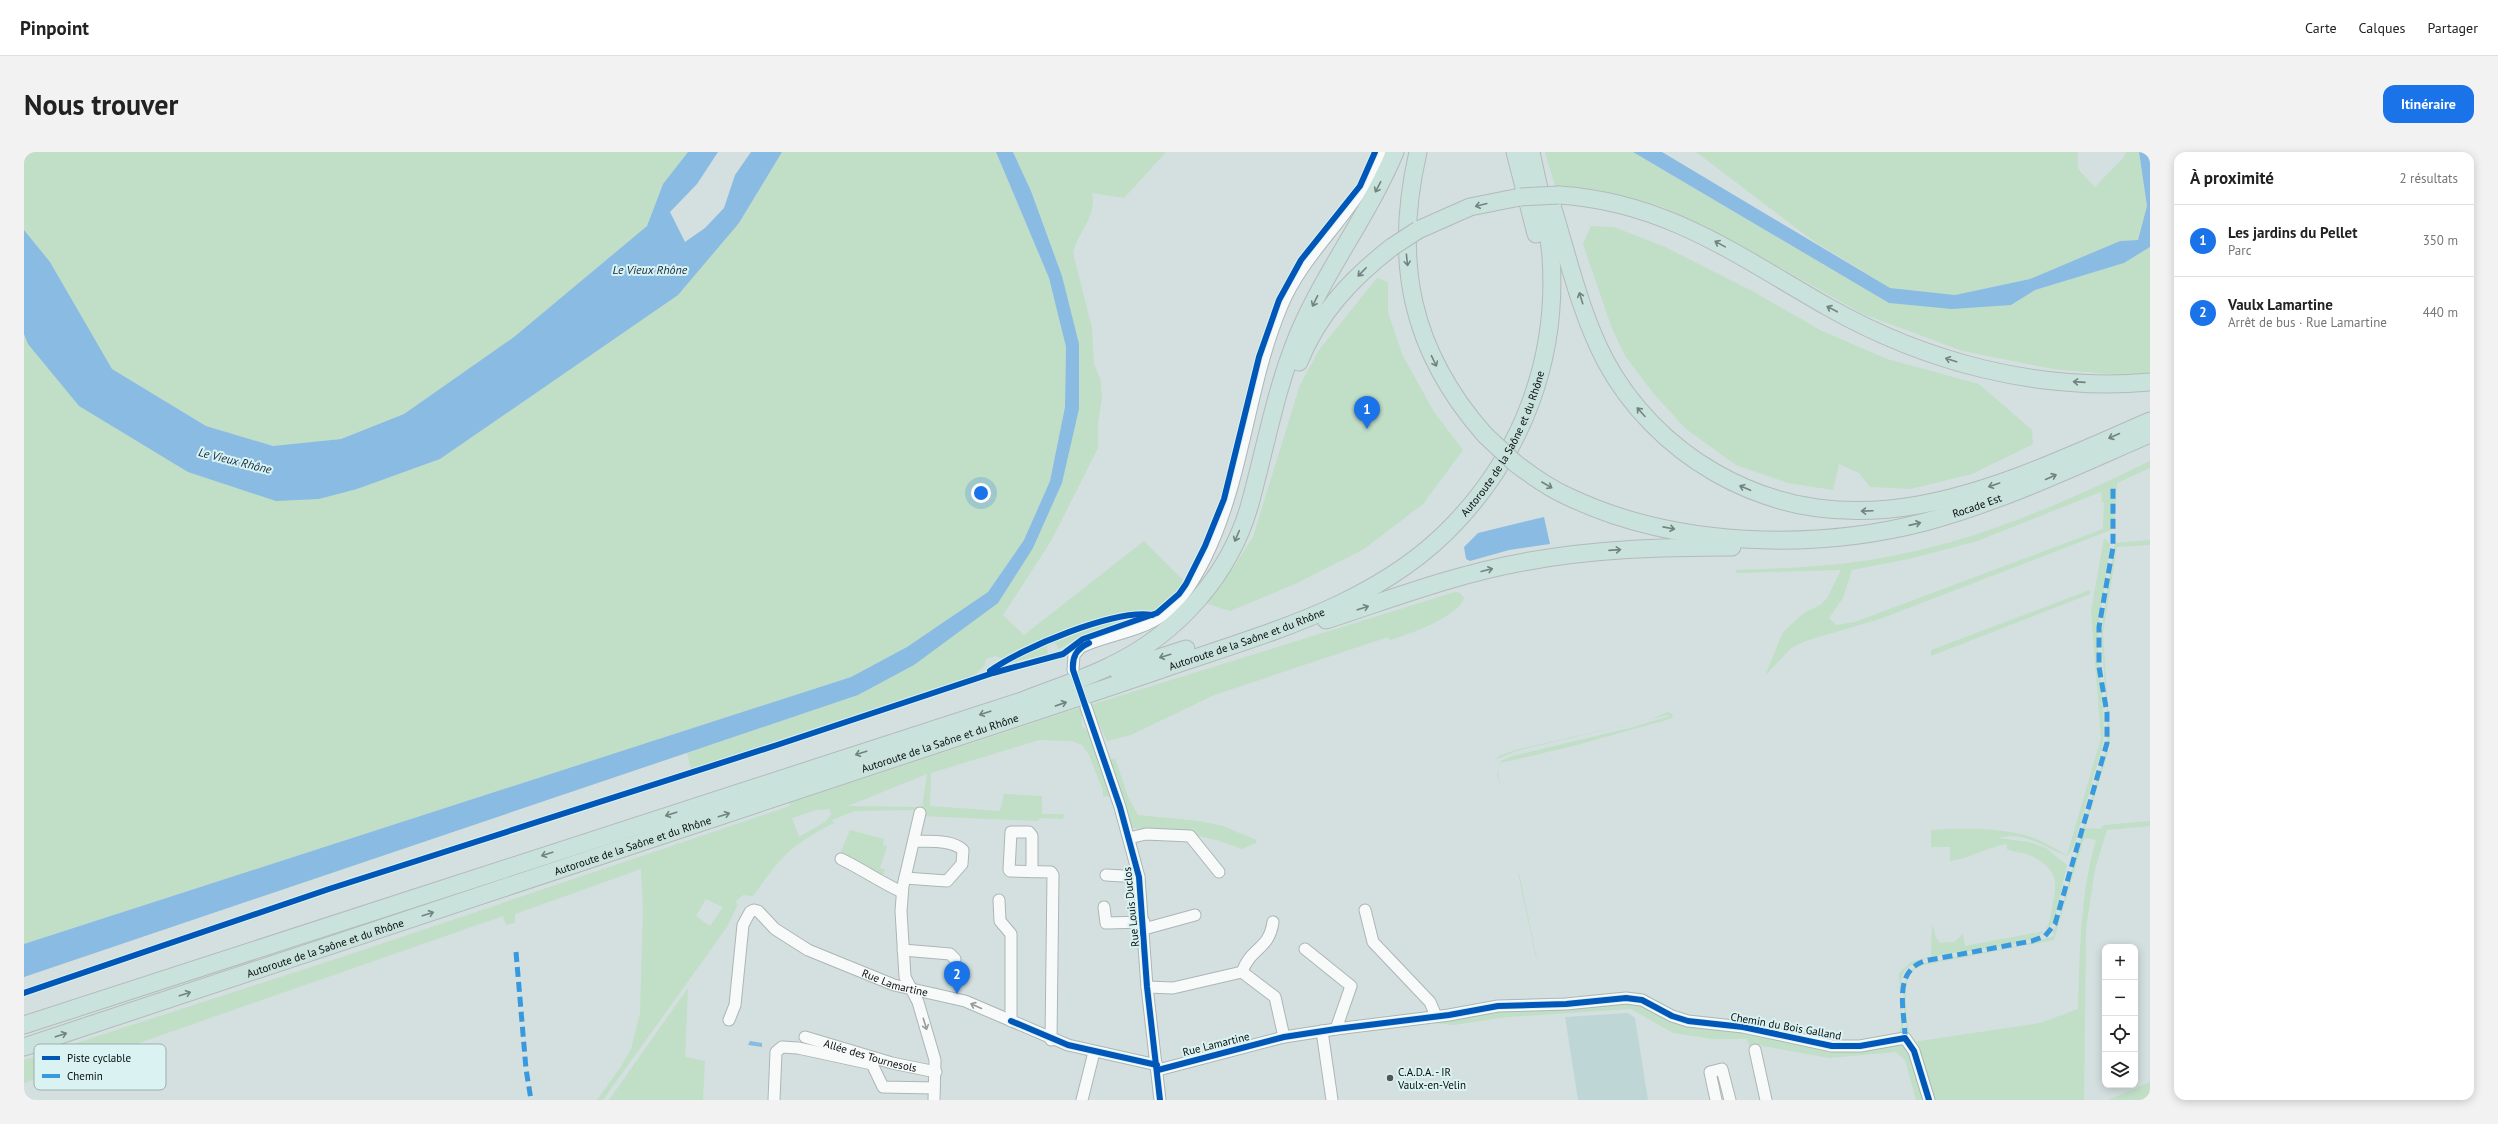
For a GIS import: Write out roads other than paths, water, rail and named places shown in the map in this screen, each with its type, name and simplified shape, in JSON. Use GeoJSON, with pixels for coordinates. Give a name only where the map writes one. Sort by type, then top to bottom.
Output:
{"type":"FeatureCollection","features":[{"type":"Feature","properties":{"kind":"highway"},"geometry":{"type":"LineString","coordinates":[[1282,394],[1299,334],[1320,291],[1368,207],[1395,152]]}},
{"type":"Feature","properties":{"kind":"highway"},"geometry":{"type":"LineString","coordinates":[[1418,152],[1409,201],[1406,254],[1414,303],[1428,348],[1451,393],[1485,435],[1515,463],[1543,483],[1568,497],[1590,506],[1645,523],[1725,537],[1793,539]]}},
{"type":"Feature","properties":{"kind":"highway"},"geometry":{"type":"LineString","coordinates":[[1022,701],[1239,632],[1308,607],[1353,586],[1390,564],[1420,543],[1454,511],[1474,487],[1504,438],[1514,418],[1534,357],[1541,295],[1540,261],[1535,226],[1515,152]]}},
{"type":"Feature","properties":{"kind":"highway","name":"Autoroute de la Saône et du Rhône"},"geometry":{"type":"LineString","coordinates":[[24,1047],[1025,717],[1285,627],[1357,596],[1393,575],[1424,552],[1453,526],[1477,499],[1513,444],[1527,414],[1540,373],[1551,309],[1550,254],[1531,152]]}},
{"type":"Feature","properties":{"kind":"highway"},"geometry":{"type":"LineString","coordinates":[[1536,152],[1587,320],[1606,361],[1623,390],[1662,433],[1704,466],[1734,483],[1782,501],[1832,510],[1889,510],[1927,504],[1978,491],[2023,475],[2150,421]]}},
{"type":"Feature","properties":{"kind":"highway"},"geometry":{"type":"LineString","coordinates":[[1282,394],[1302,353],[1330,307],[1366,267],[1392,247],[1418,230],[1470,207],[1520,197],[1559,195],[1605,200],[1668,219],[1729,248],[1869,328],[1895,341],[1965,364],[2046,380],[2093,383],[2150,382]]}},
{"type":"Feature","properties":{"kind":"highway","name":"Autoroute de la Saône et du Rhône"},"geometry":{"type":"LineString","coordinates":[[24,1025],[1022,701],[1110,666],[1140,650],[1164,633],[1201,596],[1216,576],[1231,550],[1258,486],[1282,394]]}},
{"type":"Feature","properties":{"kind":"highway","name":"Rocade Est"},"geometry":{"type":"LineString","coordinates":[[1793,539],[1864,534],[1947,515],[2046,479],[2150,434]]}},
{"type":"Feature","properties":{"kind":"highway"},"geometry":{"type":"LineString","coordinates":[[1285,627],[1304,628],[1454,578],[1555,556],[1631,549],[1775,546],[1793,539]]}},
{"type":"Feature","properties":{"kind":"street"},"geometry":{"type":"LineString","coordinates":[[1073,670],[1074,655],[1081,647],[1152,622],[1176,605],[1187,591],[1214,541],[1230,498],[1264,358],[1282,305],[1298,274],[1360,194],[1380,152]]}},
{"type":"Feature","properties":{"kind":"street","name":"Rue Louis Duclos"},"geometry":{"type":"LineString","coordinates":[[1086,707],[1129,838],[1139,877],[1144,926],[1147,987],[1158,1067],[1160,1100]]}},
{"type":"Feature","properties":{"kind":"street"},"geometry":{"type":"LineString","coordinates":[[920,812],[902,892],[904,977],[922,1016],[935,1060],[936,1072],[934,1100]]}},
{"type":"Feature","properties":{"kind":"street"},"geometry":{"type":"LineString","coordinates":[[1129,838],[1146,834],[1190,836],[1219,872]]}},
{"type":"Feature","properties":{"kind":"street"},"geometry":{"type":"LineString","coordinates":[[904,878],[947,881],[962,864],[963,850],[959,846],[952,844],[914,841]]}},
{"type":"Feature","properties":{"kind":"street"},"geometry":{"type":"LineString","coordinates":[[841,859],[867,872],[875,880],[902,892]]}},
{"type":"Feature","properties":{"kind":"street"},"geometry":{"type":"LineString","coordinates":[[1032,872],[1051,872],[1053,875],[1052,1040]]}},
{"type":"Feature","properties":{"kind":"street"},"geometry":{"type":"LineString","coordinates":[[1106,875],[1139,877]]}},
{"type":"Feature","properties":{"kind":"street"},"geometry":{"type":"LineString","coordinates":[[999,900],[1000,922],[1011,934],[1011,1021]]}},
{"type":"Feature","properties":{"kind":"street"},"geometry":{"type":"LineString","coordinates":[[1104,907],[1106,923],[1144,926],[1195,915]]}},
{"type":"Feature","properties":{"kind":"street"},"geometry":{"type":"LineString","coordinates":[[1365,910],[1373,942],[1430,1002],[1436,1016]]}},
{"type":"Feature","properties":{"kind":"street","name":"Rue Lamartine"},"geometry":{"type":"LineString","coordinates":[[728,1020],[735,1005],[743,925],[750,912],[758,911],[775,929],[808,950],[894,985],[965,1001],[1052,1040],[1094,1052],[1158,1067],[1284,1037],[1436,1016]]}},
{"type":"Feature","properties":{"kind":"street"},"geometry":{"type":"LineString","coordinates":[[1242,972],[1249,957],[1269,939],[1273,922]]}},
{"type":"Feature","properties":{"kind":"street"},"geometry":{"type":"LineString","coordinates":[[1305,949],[1351,986],[1336,1029]]}},
{"type":"Feature","properties":{"kind":"street"},"geometry":{"type":"LineString","coordinates":[[903,950],[950,954],[955,959]]}},
{"type":"Feature","properties":{"kind":"street"},"geometry":{"type":"LineString","coordinates":[[1147,987],[1173,988],[1242,972]]}},
{"type":"Feature","properties":{"kind":"street"},"geometry":{"type":"LineString","coordinates":[[1242,972],[1275,997],[1284,1037]]}},
{"type":"Feature","properties":{"kind":"street","name":"Chemin du Bois Galland"},"geometry":{"type":"LineString","coordinates":[[1436,1016],[1506,1005],[1566,1004],[1630,998],[1642,1000],[1672,1016],[1688,1021],[1743,1027],[1832,1046],[1860,1046],[1905,1038],[1914,1051],[1929,1100]]}},
{"type":"Feature","properties":{"kind":"street"},"geometry":{"type":"LineString","coordinates":[[1322,1031],[1332,1100]]}},
{"type":"Feature","properties":{"kind":"street","name":"Allée des Tournesols"},"geometry":{"type":"LineString","coordinates":[[805,1037],[892,1063],[936,1072]]}},
{"type":"Feature","properties":{"kind":"street"},"geometry":{"type":"LineString","coordinates":[[774,1100],[776,1052],[782,1047],[798,1048],[872,1064],[883,1087],[934,1088]]}},
{"type":"Feature","properties":{"kind":"street"},"geometry":{"type":"LineString","coordinates":[[1755,1050],[1766,1100]]}},
{"type":"Feature","properties":{"kind":"street"},"geometry":{"type":"LineString","coordinates":[[1082,1100],[1094,1052]]}},
{"type":"Feature","properties":{"kind":"street"},"geometry":{"type":"LineString","coordinates":[[1716,1100],[1710,1072],[1722,1069],[1730,1100]]}},
{"type":"Feature","properties":{"kind":"water","name":"Le Vieux Rhône"},"geometry":{"type":"Polygon","coordinates":[[[688,152],[718,152],[697,184],[670,212],[685,242],[705,228],[724,208],[735,175],[751,152],[782,152],[739,223],[678,295],[440,459],[357,489],[319,499],[276,501],[188,472],[79,406],[28,344],[24,334],[24,230],[50,262],[112,369],[206,426],[273,446],[341,439],[404,414],[514,337],[647,226],[663,184],[688,152]]]}},
{"type":"Feature","properties":{"kind":"water"},"geometry":{"type":"Polygon","coordinates":[[[996,152],[1013,152],[1031,191],[1062,276],[1079,344],[1079,409],[1062,483],[1033,548],[998,603],[914,665],[858,695],[24,977],[24,944],[851,677],[907,647],[988,592],[1024,540],[1050,481],[1065,407],[1066,347],[1049,278],[996,152]]]}},
{"type":"Feature","properties":{"kind":"water"},"geometry":{"type":"Polygon","coordinates":[[[1633,152],[1662,152],[1890,288],[1955,295],[2030,279],[2120,241],[2138,240],[2147,206],[2139,152],[2150,152],[2150,247],[2124,263],[2035,290],[2011,305],[1952,309],[1889,303],[1633,152]]]}},
{"type":"Feature","properties":{"kind":"water"},"geometry":{"type":"Polygon","coordinates":[[[1544,517],[1550,544],[1509,550],[1470,561],[1466,559],[1464,547],[1478,533],[1544,517]]]}},
{"type":"Feature","properties":{"kind":"water"},"geometry":{"type":"Polygon","coordinates":[[[750,1041],[762,1043],[762,1047],[748,1045],[750,1041]]]}},
{"type":"Feature","properties":{"kind":"place","name":"Les jardins du Pellet"},"geometry":{"type":"Point","coordinates":[1367,429]}},
{"type":"Feature","properties":{"kind":"place","name":"Vaulx Lamartine"},"geometry":{"type":"Point","coordinates":[957,994]}},
{"type":"Feature","properties":{"kind":"place","name":"C.A.D.A. - IR Vaulx-en-Velin"},"geometry":{"type":"Point","coordinates":[1390,1078]}}]}
